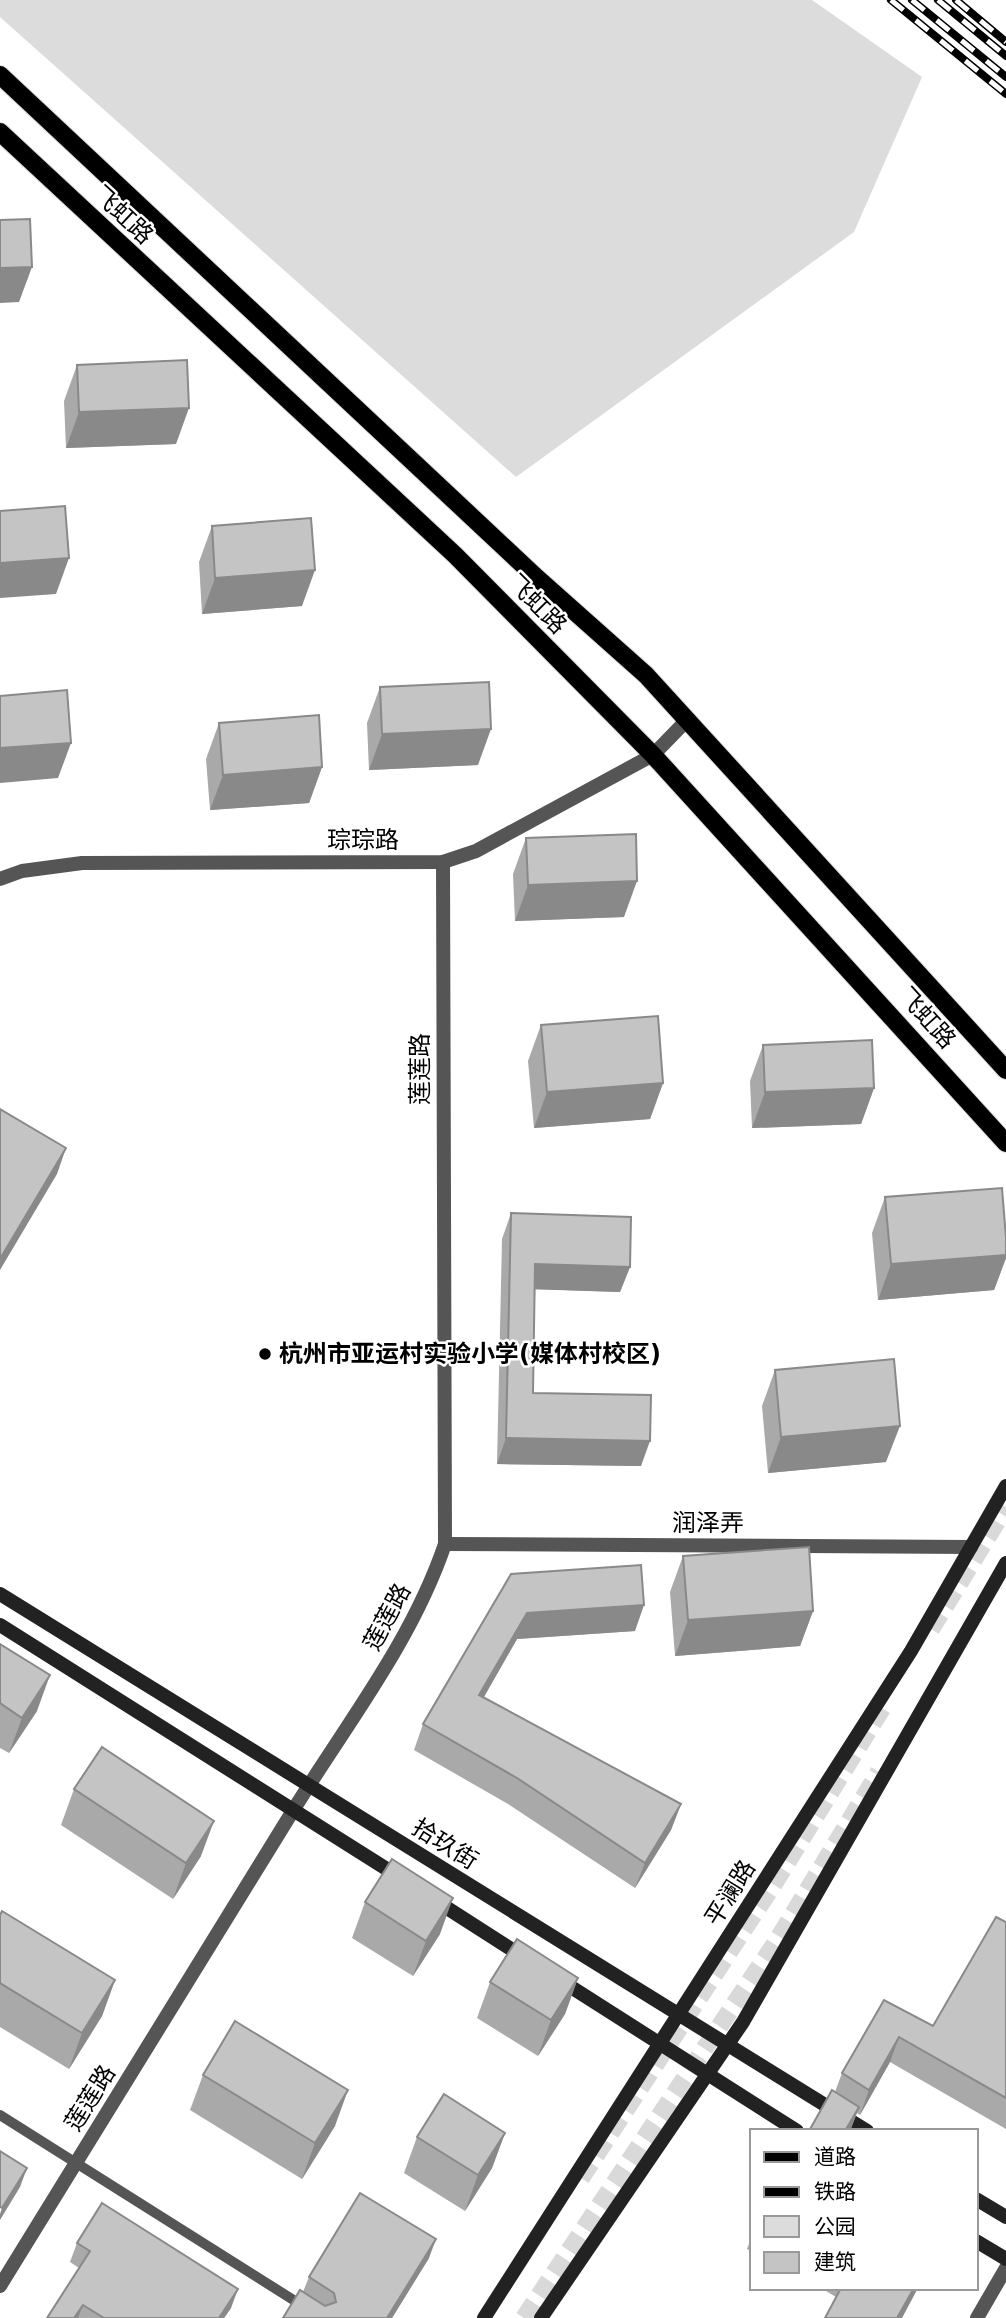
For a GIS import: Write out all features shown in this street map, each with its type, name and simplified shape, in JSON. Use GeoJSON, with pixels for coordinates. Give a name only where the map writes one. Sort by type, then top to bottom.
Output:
{"type":"FeatureCollection","features":[{"type":"Feature","properties":{"kind":"main road","name":"飞虹路"},"geometry":{"type":"LineString","coordinates":[[0,75],[537,578],[646,675],[1006,1070]]}},
{"type":"Feature","properties":{"kind":"main road","name":"飞虹路"},"geometry":{"type":"LineString","coordinates":[[0,132],[455,555],[653,755],[1006,1143]]}},
{"type":"Feature","properties":{"kind":"main road","name":"平澜路"},"geometry":{"type":"LineString","coordinates":[[484,2318],[911,1651],[1006,1486]]}},
{"type":"Feature","properties":{"kind":"main road"},"geometry":{"type":"LineString","coordinates":[[541,2318],[728,2044],[1006,1563]]}},
{"type":"Feature","properties":{"kind":"main road","name":"拾玖街"},"geometry":{"type":"LineString","coordinates":[[0,1594],[864,2129]]}},
{"type":"Feature","properties":{"kind":"main road"},"geometry":{"type":"LineString","coordinates":[[0,1625],[294,1809],[794,2129]]}},
{"type":"Feature","properties":{"kind":"main road"},"geometry":{"type":"LineString","coordinates":[[978,2200],[1006,2217]]}},
{"type":"Feature","properties":{"kind":"main road"},"geometry":{"type":"LineString","coordinates":[[978,2242],[1006,2259]]}},
{"type":"Feature","properties":{"kind":"street","name":"琮琮路"},"geometry":{"type":"LineString","coordinates":[[0,878],[22,871],[82,863],[443,862],[475,851],[653,755],[687,720]]}},
{"type":"Feature","properties":{"kind":"street","name":"莲莲路"},"geometry":{"type":"LineString","coordinates":[[0,2286],[294,1809],[404,1640],[434,1576],[445,1544],[443,862]]}},
{"type":"Feature","properties":{"kind":"street","name":"润泽弄"},"geometry":{"type":"LineString","coordinates":[[445,1544],[971,1547]]}},
{"type":"Feature","properties":{"kind":"street"},"geometry":{"type":"LineString","coordinates":[[0,2115],[322,2318]]}},
{"type":"Feature","properties":{"kind":"street"},"geometry":{"type":"LineString","coordinates":[[976,2318],[1006,2268]]}},
{"type":"Feature","properties":{"kind":"green space"},"geometry":{"type":"Polygon","coordinates":[[[0,0],[812,0],[922,77],[854,232],[516,477],[0,17],[0,0]]]}},
{"type":"Feature","properties":{"kind":"building"},"geometry":{"type":"Polygon","coordinates":[[[30,219],[32,267],[0,268],[0,220],[30,219]]]}},
{"type":"Feature","properties":{"kind":"building"},"geometry":{"type":"Polygon","coordinates":[[[187,360],[189,408],[79,412],[77,365],[187,360]]]}},
{"type":"Feature","properties":{"kind":"building"},"geometry":{"type":"Polygon","coordinates":[[[65,506],[69,558],[0,563],[0,511],[65,506]]]}},
{"type":"Feature","properties":{"kind":"building"},"geometry":{"type":"Polygon","coordinates":[[[311,518],[315,570],[215,578],[212,526],[311,518]]]}},
{"type":"Feature","properties":{"kind":"building"},"geometry":{"type":"Polygon","coordinates":[[[489,682],[491,729],[382,734],[380,687],[489,682]]]}},
{"type":"Feature","properties":{"kind":"building"},"geometry":{"type":"Polygon","coordinates":[[[67,690],[71,743],[0,748],[0,696],[67,690]]]}},
{"type":"Feature","properties":{"kind":"building"},"geometry":{"type":"Polygon","coordinates":[[[319,715],[322,767],[223,775],[219,723],[319,715]]]}},
{"type":"Feature","properties":{"kind":"building"},"geometry":{"type":"Polygon","coordinates":[[[636,834],[637,881],[528,885],[526,838],[636,834]]]}},
{"type":"Feature","properties":{"kind":"building"},"geometry":{"type":"Polygon","coordinates":[[[658,1016],[663,1083],[547,1092],[541,1025],[658,1016]]]}},
{"type":"Feature","properties":{"kind":"building"},"geometry":{"type":"Polygon","coordinates":[[[872,1040],[874,1088],[765,1092],[763,1045],[872,1040]]]}},
{"type":"Feature","properties":{"kind":"building"},"geometry":{"type":"Polygon","coordinates":[[[0,1109],[66,1148],[0,1259],[0,1109]]]}},
{"type":"Feature","properties":{"kind":"building"},"geometry":{"type":"Polygon","coordinates":[[[1002,1188],[1006,1255],[891,1264],[885,1197],[1002,1188]]]}},
{"type":"Feature","properties":{"kind":"building"},"geometry":{"type":"Polygon","coordinates":[[[511,1213],[631,1217],[630,1267],[535,1264],[533,1393],[651,1395],[650,1441],[506,1438],[511,1213]]]}},
{"type":"Feature","properties":{"kind":"building"},"geometry":{"type":"Polygon","coordinates":[[[894,1359],[900,1426],[781,1437],[775,1370],[894,1359]]]}},
{"type":"Feature","properties":{"kind":"building"},"geometry":{"type":"Polygon","coordinates":[[[809,1547],[813,1611],[688,1620],[683,1556],[809,1547]]]}},
{"type":"Feature","properties":{"kind":"building"},"geometry":{"type":"Polygon","coordinates":[[[641,1565],[644,1605],[527,1613],[479,1695],[681,1804],[645,1863],[517,1778],[423,1724],[511,1574],[641,1565]]]}},
{"type":"Feature","properties":{"kind":"building"},"geometry":{"type":"Polygon","coordinates":[[[0,1644],[50,1675],[22,1718],[0,1703],[0,1644]]]}},
{"type":"Feature","properties":{"kind":"building"},"geometry":{"type":"Polygon","coordinates":[[[102,1747],[214,1821],[186,1863],[74,1789],[102,1747]]]}},
{"type":"Feature","properties":{"kind":"building"},"geometry":{"type":"Polygon","coordinates":[[[392,1859],[453,1898],[426,1941],[365,1902],[392,1859]]]}},
{"type":"Feature","properties":{"kind":"building"},"geometry":{"type":"Polygon","coordinates":[[[2,1911],[115,1980],[82,2033],[0,1983],[2,1911]]]}},
{"type":"Feature","properties":{"kind":"building"},"geometry":{"type":"Polygon","coordinates":[[[996,1917],[1006,1922],[1006,2098],[899,2037],[869,2090],[842,2073],[884,2000],[933,2026],[996,1917]]]}},
{"type":"Feature","properties":{"kind":"building"},"geometry":{"type":"Polygon","coordinates":[[[517,1939],[578,1978],[551,2020],[490,1982],[517,1939]]]}},
{"type":"Feature","properties":{"kind":"building"},"geometry":{"type":"Polygon","coordinates":[[[235,2021],[348,2090],[315,2143],[203,2075],[235,2021]]]}},
{"type":"Feature","properties":{"kind":"building"},"geometry":{"type":"Polygon","coordinates":[[[832,2090],[859,2107],[846,2129],[810,2129],[832,2090]]]}},
{"type":"Feature","properties":{"kind":"building"},"geometry":{"type":"Polygon","coordinates":[[[444,2094],[505,2133],[478,2175],[417,2137],[444,2094]]]}},
{"type":"Feature","properties":{"kind":"building"},"geometry":{"type":"Polygon","coordinates":[[[0,2151],[27,2168],[2,2208],[0,2207],[0,2151]]]}},
{"type":"Feature","properties":{"kind":"building"},"geometry":{"type":"Polygon","coordinates":[[[360,2193],[436,2239],[387,2318],[283,2318],[300,2290],[325,2306],[336,2302],[334,2293],[309,2277],[360,2193]]]}},
{"type":"Feature","properties":{"kind":"building"},"geometry":{"type":"Polygon","coordinates":[[[102,2203],[238,2289],[219,2318],[104,2318],[83,2305],[74,2318],[47,2318],[90,2251],[77,2243],[102,2203]]]}},
{"type":"Feature","properties":{"kind":"building"},"geometry":{"type":"Polygon","coordinates":[[[840,2290],[913,2290],[897,2318],[825,2318],[840,2290]]]}},
{"type":"Feature","properties":{"kind":"tunnel"},"geometry":{"type":"LineString","coordinates":[[931,1629],[1006,1507]]}},
{"type":"Feature","properties":{"kind":"tunnel"},"geometry":{"type":"LineString","coordinates":[[581,2178],[775,1882],[883,1707]]}},
{"type":"Feature","properties":{"kind":"tunnel"},"geometry":{"type":"LineString","coordinates":[[524,2318],[778,1939],[879,1772]]}},
{"type":"Feature","properties":{"kind":"railway"},"geometry":{"type":"LineString","coordinates":[[891,0],[1006,94]]}},
{"type":"Feature","properties":{"kind":"railway"},"geometry":{"type":"LineString","coordinates":[[912,0],[1006,77]]}},
{"type":"Feature","properties":{"kind":"railway"},"geometry":{"type":"LineString","coordinates":[[938,0],[1006,56]]}},
{"type":"Feature","properties":{"kind":"railway"},"geometry":{"type":"LineString","coordinates":[[956,0],[1006,42]]}},
{"type":"Feature","properties":{"kind":"place","name":"杭州市亚运村实验小学(媒体村校区)"},"geometry":{"type":"Point","coordinates":[265,1354]}}]}
